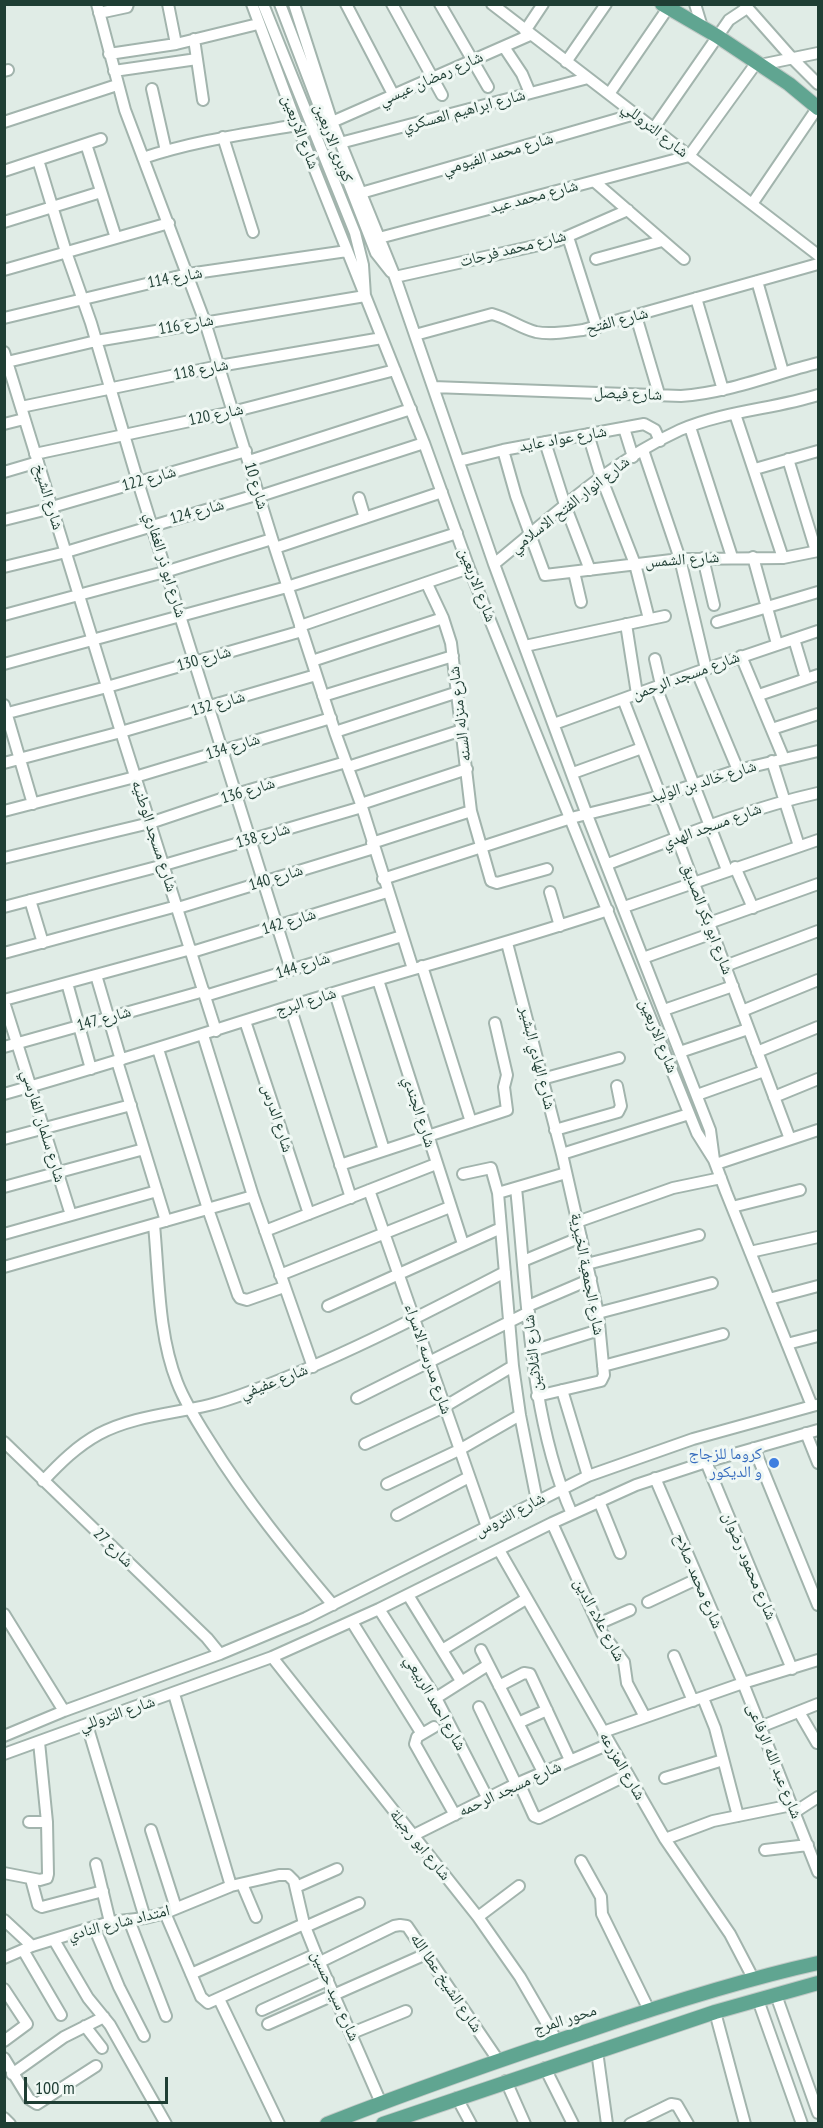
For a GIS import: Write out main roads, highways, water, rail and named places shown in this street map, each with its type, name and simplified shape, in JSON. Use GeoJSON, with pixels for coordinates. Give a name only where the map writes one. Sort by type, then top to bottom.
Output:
{"type":"FeatureCollection","features":[{"type":"Feature","properties":{"kind":"main road"},"geometry":{"type":"LineString","coordinates":[[665,6],[717,36],[818,107]]}},
{"type":"Feature","properties":{"kind":"main road","name":"محور المرج"},"geometry":{"type":"LineString","coordinates":[[327,2124],[498,2060],[649,2010],[753,1978],[819,1963]]}},
{"type":"Feature","properties":{"kind":"main road"},"geometry":{"type":"LineString","coordinates":[[383,2124],[545,2067],[715,2012],[819,1983]]}},
{"type":"Feature","properties":{"kind":"place","name":"كروما للزجاج و الديكور"},"geometry":{"type":"Point","coordinates":[774,1463]}}]}
